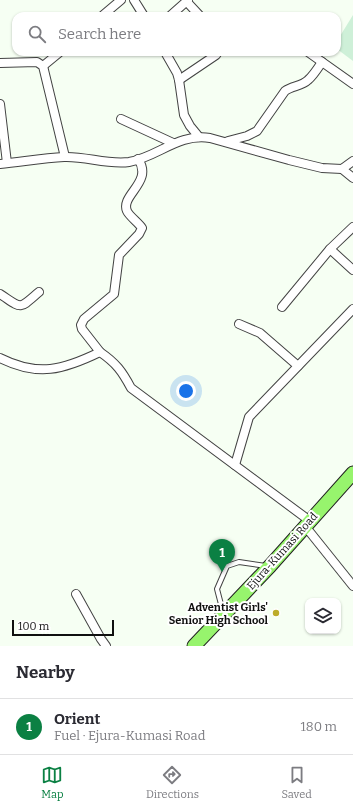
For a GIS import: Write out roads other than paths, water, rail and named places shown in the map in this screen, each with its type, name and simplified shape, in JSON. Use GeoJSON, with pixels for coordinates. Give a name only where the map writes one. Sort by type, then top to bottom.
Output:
{"type":"FeatureCollection","features":[{"type":"Feature","properties":{"kind":"main road","name":"Ejura-Kumasi Road"},"geometry":{"type":"LineString","coordinates":[[194,646],[270,566],[353,473]]}},
{"type":"Feature","properties":{"kind":"street"},"geometry":{"type":"LineString","coordinates":[[107,12],[121,0]]}},
{"type":"Feature","properties":{"kind":"street"},"geometry":{"type":"LineString","coordinates":[[134,0],[142,12]]}},
{"type":"Feature","properties":{"kind":"street"},"geometry":{"type":"LineString","coordinates":[[175,12],[187,1],[197,12]]}},
{"type":"Feature","properties":{"kind":"street"},"geometry":{"type":"LineString","coordinates":[[43,66],[55,56]]}},
{"type":"Feature","properties":{"kind":"street"},"geometry":{"type":"LineString","coordinates":[[167,56],[177,73],[179,80],[184,115],[190,126],[199,137]]}},
{"type":"Feature","properties":{"kind":"street"},"geometry":{"type":"LineString","coordinates":[[179,80],[215,56]]}},
{"type":"Feature","properties":{"kind":"street"},"geometry":{"type":"LineString","coordinates":[[314,56],[353,84]]}},
{"type":"Feature","properties":{"kind":"street"},"geometry":{"type":"LineString","coordinates":[[0,63],[37,62],[43,66],[65,157]]}},
{"type":"Feature","properties":{"kind":"street"},"geometry":{"type":"LineString","coordinates":[[225,141],[242,138],[257,131],[285,91],[308,80],[322,62]]}},
{"type":"Feature","properties":{"kind":"street"},"geometry":{"type":"LineString","coordinates":[[0,104],[4,164],[65,157],[107,162],[130,162],[173,143],[199,137],[225,141],[322,168],[342,169],[353,178]]}},
{"type":"Feature","properties":{"kind":"street"},"geometry":{"type":"LineString","coordinates":[[121,118],[173,143]]}},
{"type":"Feature","properties":{"kind":"street"},"geometry":{"type":"LineString","coordinates":[[138,159],[142,165],[143,173],[139,184],[130,197],[126,207],[128,213],[138,221],[142,228],[119,255],[114,294],[84,319],[81,324],[82,328],[100,352],[112,360],[121,369],[131,388],[235,465],[308,523],[352,584]]}},
{"type":"Feature","properties":{"kind":"street"},"geometry":{"type":"LineString","coordinates":[[342,169],[353,161]]}},
{"type":"Feature","properties":{"kind":"street"},"geometry":{"type":"LineString","coordinates":[[282,307],[330,249],[353,227]]}},
{"type":"Feature","properties":{"kind":"street"},"geometry":{"type":"LineString","coordinates":[[330,249],[353,270]]}},
{"type":"Feature","properties":{"kind":"street"},"geometry":{"type":"LineString","coordinates":[[0,294],[20,306],[24,306],[39,292]]}},
{"type":"Feature","properties":{"kind":"street"},"geometry":{"type":"LineString","coordinates":[[235,465],[249,417],[353,309]]}},
{"type":"Feature","properties":{"kind":"street"},"geometry":{"type":"LineString","coordinates":[[240,324],[260,333],[298,366]]}},
{"type":"Feature","properties":{"kind":"street"},"geometry":{"type":"LineString","coordinates":[[0,358],[16,366],[42,370],[62,368],[82,361],[100,352]]}},
{"type":"Feature","properties":{"kind":"street"},"geometry":{"type":"LineString","coordinates":[[76,594],[106,646]]}},
{"type":"Feature","properties":{"kind":"lane"},"geometry":{"type":"LineString","coordinates":[[224,615],[217,588],[227,566],[238,562],[270,566]]}},
{"type":"Feature","properties":{"kind":"place","name":"Orient"},"geometry":{"type":"Point","coordinates":[222,572]}},
{"type":"Feature","properties":{"kind":"place","name":"Adventist Girls' Senior High School"},"geometry":{"type":"Point","coordinates":[276,613]}}]}
